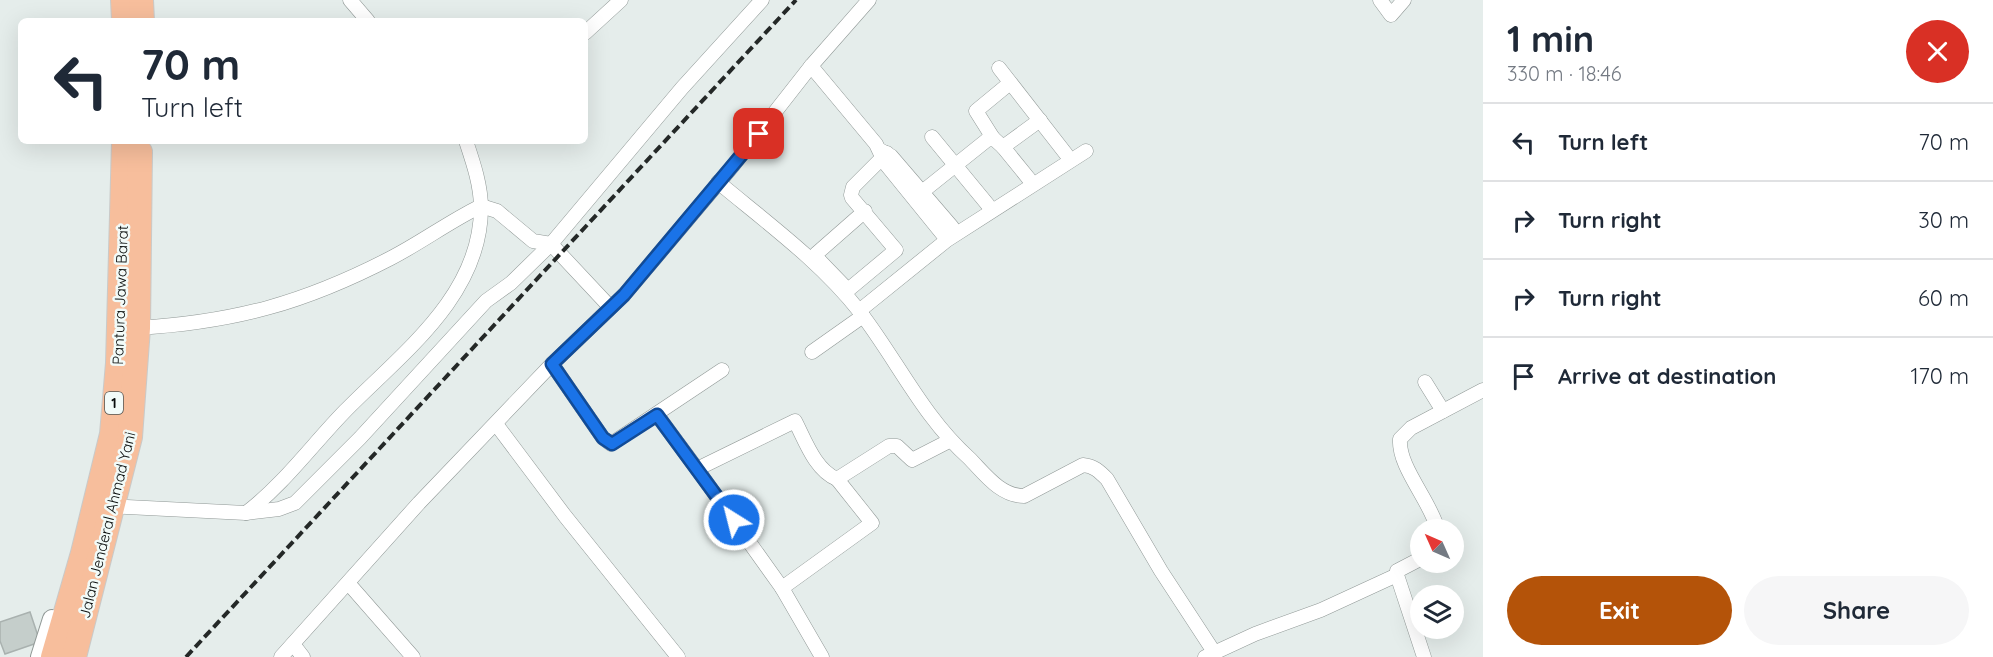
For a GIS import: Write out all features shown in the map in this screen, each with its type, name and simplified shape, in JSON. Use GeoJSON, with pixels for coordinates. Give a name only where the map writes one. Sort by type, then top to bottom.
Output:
{"type":"FeatureCollection","features":[{"type":"Feature","properties":{"kind":"highway"},"geometry":{"type":"LineString","coordinates":[[123,0],[124,18]]}},
{"type":"Feature","properties":{"kind":"highway"},"geometry":{"type":"LineString","coordinates":[[141,0],[142,18]]}},
{"type":"Feature","properties":{"kind":"highway","name":"Pantura Jawa Barat"},"geometry":{"type":"LineString","coordinates":[[53,657],[105,506],[118,363],[124,144]]}},
{"type":"Feature","properties":{"kind":"highway","name":"Jalan Jenderal Ahmad Yani"},"geometry":{"type":"LineString","coordinates":[[105,506],[130,437],[138,328],[140,144]]}},
{"type":"Feature","properties":{"kind":"highway","name":"Jalan Jenderal Ahmad Yani"},"geometry":{"type":"LineString","coordinates":[[74,657],[88,558]]}},
{"type":"Feature","properties":{"kind":"street"},"geometry":{"type":"LineString","coordinates":[[350,0],[365,18]]}},
{"type":"Feature","properties":{"kind":"street"},"geometry":{"type":"LineString","coordinates":[[588,30],[621,0]]}},
{"type":"Feature","properties":{"kind":"street"},"geometry":{"type":"LineString","coordinates":[[105,506],[246,513],[279,509],[295,503],[360,438],[486,301],[511,283],[551,244],[682,88],[762,0]]}},
{"type":"Feature","properties":{"kind":"street"},"geometry":{"type":"LineString","coordinates":[[281,657],[349,584],[419,503],[552,364],[624,295],[811,66],[869,0]]}},
{"type":"Feature","properties":{"kind":"street"},"geometry":{"type":"LineString","coordinates":[[1380,0],[1391,15],[1404,0]]}},
{"type":"Feature","properties":{"kind":"street"},"geometry":{"type":"LineString","coordinates":[[811,66],[920,196],[955,166],[1040,120]]}},
{"type":"Feature","properties":{"kind":"street"},"geometry":{"type":"LineString","coordinates":[[999,68],[1066,154]]}},
{"type":"Feature","properties":{"kind":"street"},"geometry":{"type":"LineString","coordinates":[[1010,83],[976,111],[1029,179]]}},
{"type":"Feature","properties":{"kind":"street"},"geometry":{"type":"LineString","coordinates":[[932,137],[988,205]]}},
{"type":"Feature","properties":{"kind":"street"},"geometry":{"type":"LineString","coordinates":[[246,513],[265,498],[332,424],[419,338],[459,285],[472,261],[480,234],[481,206],[475,167],[467,144]]}},
{"type":"Feature","properties":{"kind":"street"},"geometry":{"type":"LineString","coordinates":[[812,352],[861,314],[947,240],[1086,151]]}},
{"type":"Feature","properties":{"kind":"street"},"geometry":{"type":"LineString","coordinates":[[883,153],[851,192],[852,198],[907,263]]}},
{"type":"Feature","properties":{"kind":"street"},"geometry":{"type":"LineString","coordinates":[[718,182],[805,256],[861,314],[949,441],[998,486],[1016,496],[1024,496],[1083,465],[1092,466],[1099,471],[1107,479],[1210,654],[1321,610],[1397,575]]}},
{"type":"Feature","properties":{"kind":"street"},"geometry":{"type":"LineString","coordinates":[[138,328],[224,320],[304,298],[385,261],[445,224],[481,206],[497,211],[533,241],[551,244],[610,307]]}},
{"type":"Feature","properties":{"kind":"street"},"geometry":{"type":"LineString","coordinates":[[865,211],[817,252],[817,258],[848,290],[896,250]]}},
{"type":"Feature","properties":{"kind":"street"},"geometry":{"type":"LineString","coordinates":[[552,364],[603,438],[612,444],[722,370]]}},
{"type":"Feature","properties":{"kind":"street"},"geometry":{"type":"LineString","coordinates":[[1425,382],[1443,411]]}},
{"type":"Feature","properties":{"kind":"street"},"geometry":{"type":"LineString","coordinates":[[1435,519],[1432,509],[1402,456],[1400,443],[1403,434],[1483,390]]}},
{"type":"Feature","properties":{"kind":"street"},"geometry":{"type":"LineString","coordinates":[[657,415],[782,588],[822,657]]}},
{"type":"Feature","properties":{"kind":"street"},"geometry":{"type":"LineString","coordinates":[[697,469],[795,421],[823,469],[837,479],[872,523],[782,588]]}},
{"type":"Feature","properties":{"kind":"street"},"geometry":{"type":"LineString","coordinates":[[496,424],[565,516],[678,657]]}},
{"type":"Feature","properties":{"kind":"street"},"geometry":{"type":"LineString","coordinates":[[837,479],[889,446],[897,446],[912,460],[949,441]]}},
{"type":"Feature","properties":{"kind":"street"},"geometry":{"type":"LineString","coordinates":[[40,657],[61,590],[70,573],[88,558]]}},
{"type":"Feature","properties":{"kind":"street"},"geometry":{"type":"LineString","coordinates":[[1410,564],[1397,571],[1397,575],[1424,657]]}},
{"type":"Feature","properties":{"kind":"street"},"geometry":{"type":"LineString","coordinates":[[349,584],[413,657]]}},
{"type":"Feature","properties":{"kind":"street"},"geometry":{"type":"LineString","coordinates":[[293,644],[303,657]]}},
{"type":"Feature","properties":{"kind":"building"},"geometry":{"type":"Polygon","coordinates":[[[30,612],[40,642],[5,654],[0,641],[0,622],[30,612]]]}},
{"type":"Feature","properties":{"kind":"railway"},"geometry":{"type":"LineString","coordinates":[[186,657],[796,0]]}},
{"type":"Feature","properties":{"kind":"route"},"geometry":{"type":"LineString","coordinates":[[734,520],[657,415],[612,444],[607,442],[552,364],[624,295],[759,134]]}}]}
